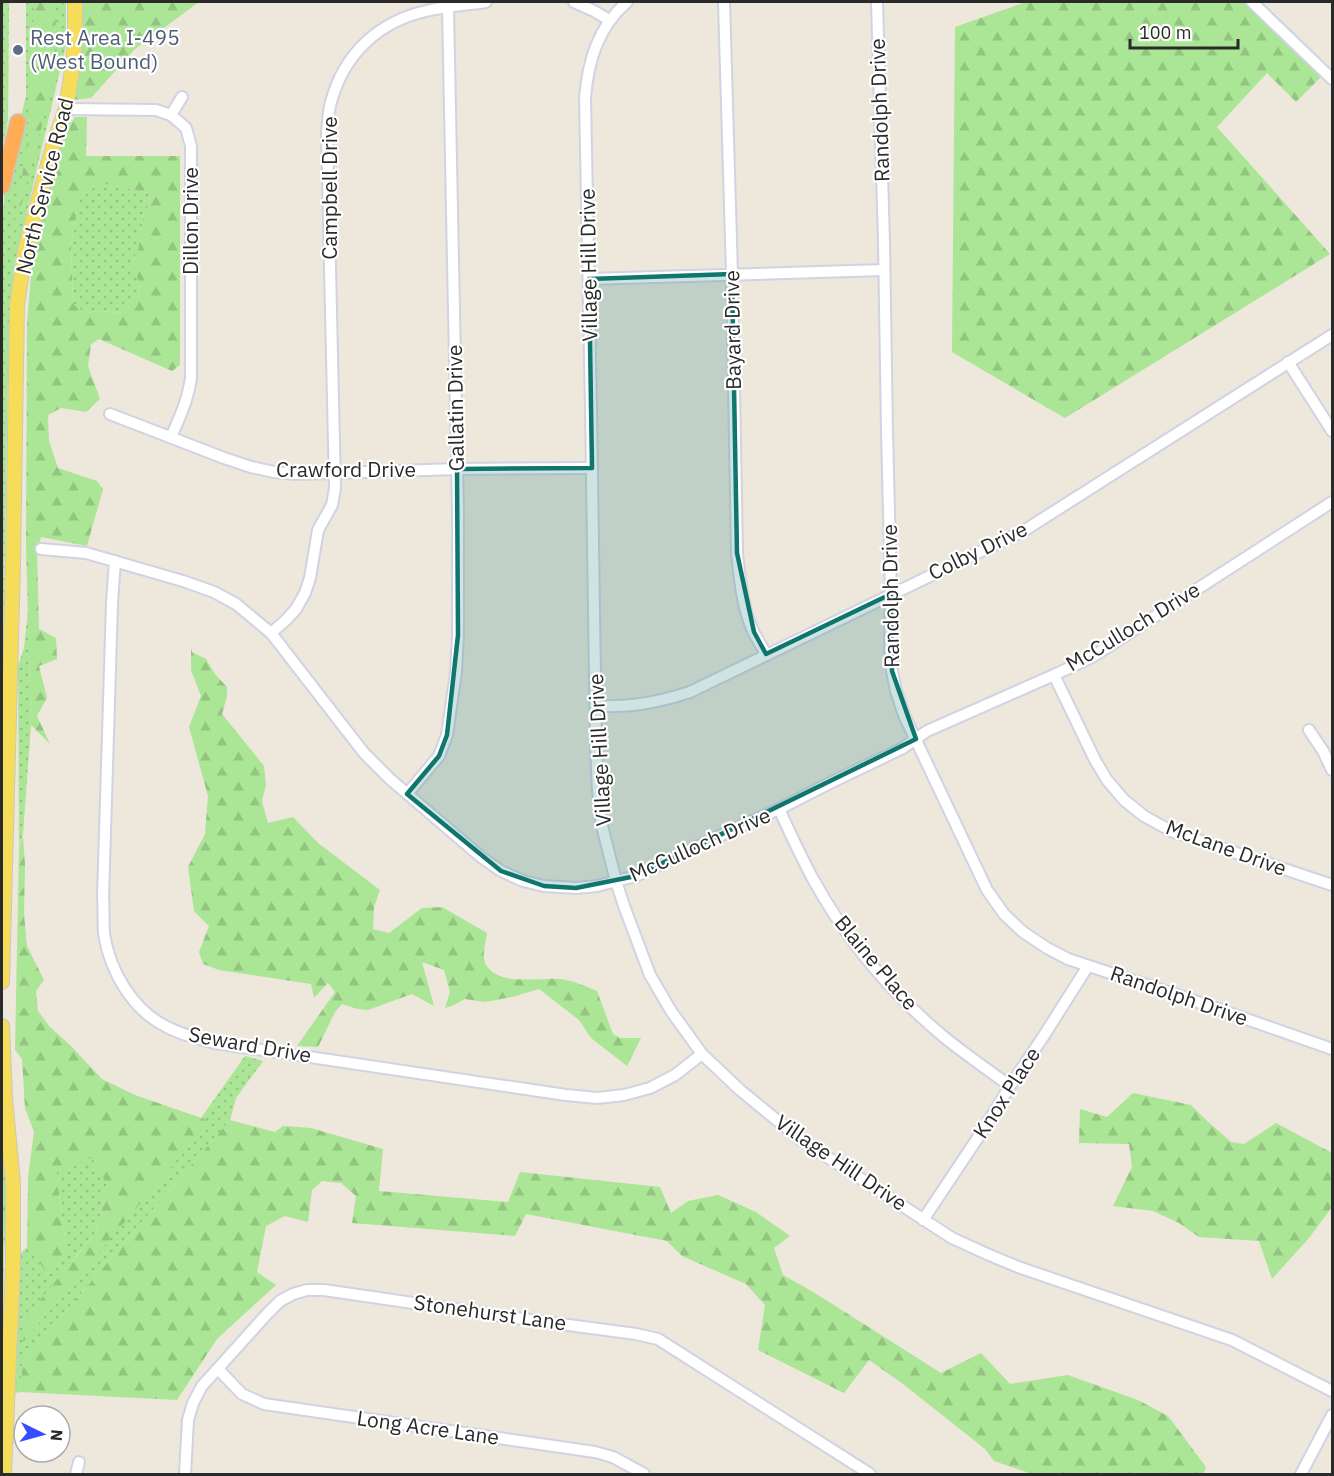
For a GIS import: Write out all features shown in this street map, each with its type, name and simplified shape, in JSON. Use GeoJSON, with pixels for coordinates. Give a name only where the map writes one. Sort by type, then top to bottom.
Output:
{"type":"FeatureCollection","features":[{"type":"Feature","properties":{"kind":"highway"},"geometry":{"type":"LineString","coordinates":[[2,186],[18,122]]}},
{"type":"Feature","properties":{"kind":"main road","name":"North Service Road"},"geometry":{"type":"LineString","coordinates":[[2,982],[17,305],[26,246],[54,142],[66,110],[73,63],[75,2]]}},
{"type":"Feature","properties":{"kind":"main road"},"geometry":{"type":"LineString","coordinates":[[2,1026],[5,1098],[13,1183],[13,1266],[4,1474]]}},
{"type":"Feature","properties":{"kind":"street","name":"Campbell Drive"},"geometry":{"type":"LineString","coordinates":[[272,633],[291,615],[305,593],[310,578],[318,530],[332,505],[335,488],[327,134],[330,103],[341,74],[353,56],[367,40],[384,27],[426,11],[486,2]]}},
{"type":"Feature","properties":{"kind":"street"},"geometry":{"type":"LineString","coordinates":[[574,2],[609,20]]}},
{"type":"Feature","properties":{"kind":"street","name":"Village Hill Drive"},"geometry":{"type":"LineString","coordinates":[[627,2],[609,20],[598,40],[585,88],[596,758],[600,812],[607,848],[616,881],[650,975],[671,1011],[702,1054],[740,1090],[801,1140],[952,1238],[1018,1267],[1232,1340],[1332,1391]]}},
{"type":"Feature","properties":{"kind":"street","name":"Bayard Drive"},"geometry":{"type":"LineString","coordinates":[[724,2],[737,553],[745,607],[754,632],[766,654]]}},
{"type":"Feature","properties":{"kind":"street","name":"Randolph Drive"},"geometry":{"type":"LineString","coordinates":[[877,2],[891,594],[890,649],[896,691],[902,707],[987,890],[1004,914],[1023,932],[1068,959],[1332,1049]]}},
{"type":"Feature","properties":{"kind":"street"},"geometry":{"type":"LineString","coordinates":[[1252,2],[1332,79]]}},
{"type":"Feature","properties":{"kind":"street","name":"Gallatin Drive"},"geometry":{"type":"LineString","coordinates":[[407,794],[439,756],[447,735],[456,672],[458,635],[448,8]]}},
{"type":"Feature","properties":{"kind":"street"},"geometry":{"type":"LineString","coordinates":[[66,110],[136,109],[156,110],[171,115],[182,97]]}},
{"type":"Feature","properties":{"kind":"street","name":"Dillon Drive"},"geometry":{"type":"LineString","coordinates":[[171,115],[186,128],[191,146],[191,378],[184,409],[171,437]]}},
{"type":"Feature","properties":{"kind":"street"},"geometry":{"type":"LineString","coordinates":[[589,279],[884,270]]}},
{"type":"Feature","properties":{"kind":"street","name":"Colby Drive"},"geometry":{"type":"LineString","coordinates":[[596,706],[647,704],[690,692],[1025,530],[1332,335]]}},
{"type":"Feature","properties":{"kind":"street"},"geometry":{"type":"LineString","coordinates":[[1288,362],[1332,430]]}},
{"type":"Feature","properties":{"kind":"street","name":"Crawford Drive"},"geometry":{"type":"LineString","coordinates":[[110,414],[251,468],[296,474],[592,468]]}},
{"type":"Feature","properties":{"kind":"street","name":"McCulloch Drive"},"geometry":{"type":"LineString","coordinates":[[40,549],[86,553],[115,561],[214,592],[236,604],[272,633],[364,753],[407,794],[481,857],[501,871],[523,881],[544,886],[576,888],[597,886],[636,876],[903,748],[927,731],[1092,657],[1332,502]]}},
{"type":"Feature","properties":{"kind":"street","name":"Seward Drive"},"geometry":{"type":"LineString","coordinates":[[115,561],[104,861],[104,934],[111,962],[125,990],[143,1011],[165,1027],[215,1043],[554,1094],[597,1098],[624,1095],[651,1088],[675,1075],[702,1054]]}},
{"type":"Feature","properties":{"kind":"street","name":"McLane Drive"},"geometry":{"type":"LineString","coordinates":[[1054,675],[1107,780],[1124,800],[1144,816],[1171,831],[1332,885]]}},
{"type":"Feature","properties":{"kind":"street"},"geometry":{"type":"LineString","coordinates":[[1309,730],[1332,770]]}},
{"type":"Feature","properties":{"kind":"street","name":"Blaine Place"},"geometry":{"type":"LineString","coordinates":[[779,809],[819,889],[853,942],[873,967],[945,1037],[1010,1086]]}},
{"type":"Feature","properties":{"kind":"street","name":"Knox Place"},"geometry":{"type":"LineString","coordinates":[[924,1220],[1089,966]]}},
{"type":"Feature","properties":{"kind":"street","name":"Stonehurst Lane"},"geometry":{"type":"LineString","coordinates":[[185,1474],[188,1420],[193,1403],[202,1386],[280,1301],[307,1290],[346,1293],[658,1339],[870,1474]]}},
{"type":"Feature","properties":{"kind":"street","name":"Long Acre Lane"},"geometry":{"type":"LineString","coordinates":[[218,1369],[242,1394],[264,1404],[595,1452],[613,1457],[644,1474]]}},
{"type":"Feature","properties":{"kind":"street"},"geometry":{"type":"LineString","coordinates":[[1301,1474],[1332,1415]]}},
{"type":"Feature","properties":{"kind":"street"},"geometry":{"type":"LineString","coordinates":[[76,1474],[79,1462]]}},
{"type":"Feature","properties":{"kind":"highlighted area"},"geometry":{"type":"Polygon","coordinates":[[[732,274],[737,553],[754,632],[766,654],[891,594],[892,671],[916,739],[636,876],[576,888],[544,886],[501,871],[407,794],[439,756],[447,735],[458,635],[457,469],[592,468],[589,279],[732,274]]]}},
{"type":"Feature","properties":{"kind":"green space"},"geometry":{"type":"Polygon","coordinates":[[[2,2],[9,2],[8,120],[4,141],[2,141],[2,2]]]}},
{"type":"Feature","properties":{"kind":"green space"},"geometry":{"type":"Polygon","coordinates":[[[26,2],[66,2],[66,45],[15,262],[9,320],[2,701],[3,214],[5,182],[26,96],[26,2]]]}},
{"type":"Feature","properties":{"kind":"green space"},"geometry":{"type":"Polygon","coordinates":[[[34,2],[55,2],[57,68],[11,244],[27,145],[34,2]]]}},
{"type":"Feature","properties":{"kind":"green space"},"geometry":{"type":"Polygon","coordinates":[[[81,2],[199,2],[135,49],[91,98],[72,100],[81,2]]]}},
{"type":"Feature","properties":{"kind":"green space"},"geometry":{"type":"Polygon","coordinates":[[[1026,2],[1245,2],[1322,76],[1296,102],[1267,73],[1217,127],[1330,254],[1065,418],[952,352],[955,27],[1026,2]]]}},
{"type":"Feature","properties":{"kind":"green space"},"geometry":{"type":"Polygon","coordinates":[[[75,117],[87,117],[86,156],[180,156],[180,365],[172,371],[99,339],[91,344],[88,366],[100,399],[86,412],[61,408],[48,415],[49,441],[58,468],[97,481],[103,489],[87,546],[41,537],[37,553],[39,629],[56,638],[57,659],[39,666],[47,698],[37,716],[50,744],[31,725],[26,544],[27,322],[33,253],[63,134],[75,117]],[[100,183],[79,198],[71,245],[73,304],[85,313],[100,311],[120,313],[137,299],[138,280],[134,259],[138,250],[144,213],[151,201],[149,193],[100,183]]]}},
{"type":"Feature","properties":{"kind":"green space"},"geometry":{"type":"Polygon","coordinates":[[[100,183],[149,193],[151,201],[144,213],[138,251],[134,260],[138,280],[137,300],[120,313],[100,311],[85,313],[73,304],[71,245],[79,198],[100,183]]]}},
{"type":"Feature","properties":{"kind":"green space"},"geometry":{"type":"Polygon","coordinates":[[[28,611],[31,725],[23,834],[19,847],[18,666],[24,648],[28,611]]]}},
{"type":"Feature","properties":{"kind":"green space"},"geometry":{"type":"Polygon","coordinates":[[[191,646],[192,652],[206,659],[215,674],[227,687],[222,714],[264,766],[266,785],[262,801],[268,823],[293,817],[318,843],[380,890],[374,907],[373,929],[389,933],[422,908],[442,907],[487,933],[484,958],[492,972],[510,979],[561,979],[597,991],[613,1034],[620,1038],[641,1038],[627,1066],[591,1038],[579,1020],[539,989],[485,1002],[465,999],[445,1008],[450,992],[444,970],[422,962],[434,1006],[412,994],[368,1010],[342,1004],[335,1012],[318,1047],[297,1046],[335,992],[328,983],[314,998],[311,984],[219,970],[203,964],[199,952],[209,926],[194,911],[188,867],[205,834],[208,796],[189,727],[201,696],[191,670],[191,646]]]}},
{"type":"Feature","properties":{"kind":"green space"},"geometry":{"type":"Polygon","coordinates":[[[23,836],[24,914],[27,946],[44,980],[36,991],[38,1011],[50,1027],[102,1079],[135,1095],[210,1121],[23,1342],[27,1316],[96,1232],[107,1185],[92,1158],[56,1170],[66,1245],[64,1258],[48,1274],[27,1247],[28,1177],[34,1132],[25,1108],[22,1059],[15,1050],[19,848],[23,836]]]}},
{"type":"Feature","properties":{"kind":"green space"},"geometry":{"type":"Polygon","coordinates":[[[245,1056],[263,1061],[236,1098],[230,1120],[23,1361],[20,1392],[15,1393],[21,1253],[27,1247],[48,1274],[66,1245],[56,1170],[92,1157],[107,1185],[96,1232],[70,1263],[210,1121],[201,1118],[245,1056]]]}},
{"type":"Feature","properties":{"kind":"green space"},"geometry":{"type":"Polygon","coordinates":[[[1133,1093],[1191,1105],[1231,1142],[1244,1144],[1276,1123],[1332,1153],[1332,1207],[1309,1238],[1272,1279],[1259,1241],[1199,1237],[1179,1223],[1153,1211],[1113,1206],[1132,1167],[1129,1144],[1079,1143],[1080,1109],[1107,1117],[1133,1093]]]}},
{"type":"Feature","properties":{"kind":"green space"},"geometry":{"type":"Polygon","coordinates":[[[230,1120],[275,1132],[283,1126],[311,1128],[383,1149],[379,1191],[508,1202],[520,1172],[660,1187],[671,1213],[688,1201],[718,1195],[756,1212],[790,1236],[774,1248],[783,1275],[941,1373],[981,1353],[1010,1384],[1068,1375],[1138,1400],[1168,1416],[1206,1467],[1203,1474],[1032,1474],[994,1461],[985,1449],[869,1360],[844,1393],[758,1350],[765,1305],[746,1284],[682,1256],[667,1241],[526,1214],[515,1236],[352,1223],[356,1196],[341,1183],[322,1181],[312,1190],[308,1222],[285,1216],[266,1226],[257,1272],[276,1285],[217,1339],[177,1400],[20,1392],[23,1361],[230,1120]]]}},
{"type":"Feature","properties":{"kind":"green space"},"geometry":{"type":"Polygon","coordinates":[[[2,1139],[6,1177],[2,1360],[2,1139]]]}},
{"type":"Feature","properties":{"kind":"place","name":"Rest Area I-495 (West Bound)"},"geometry":{"type":"Point","coordinates":[18,50]}}]}
